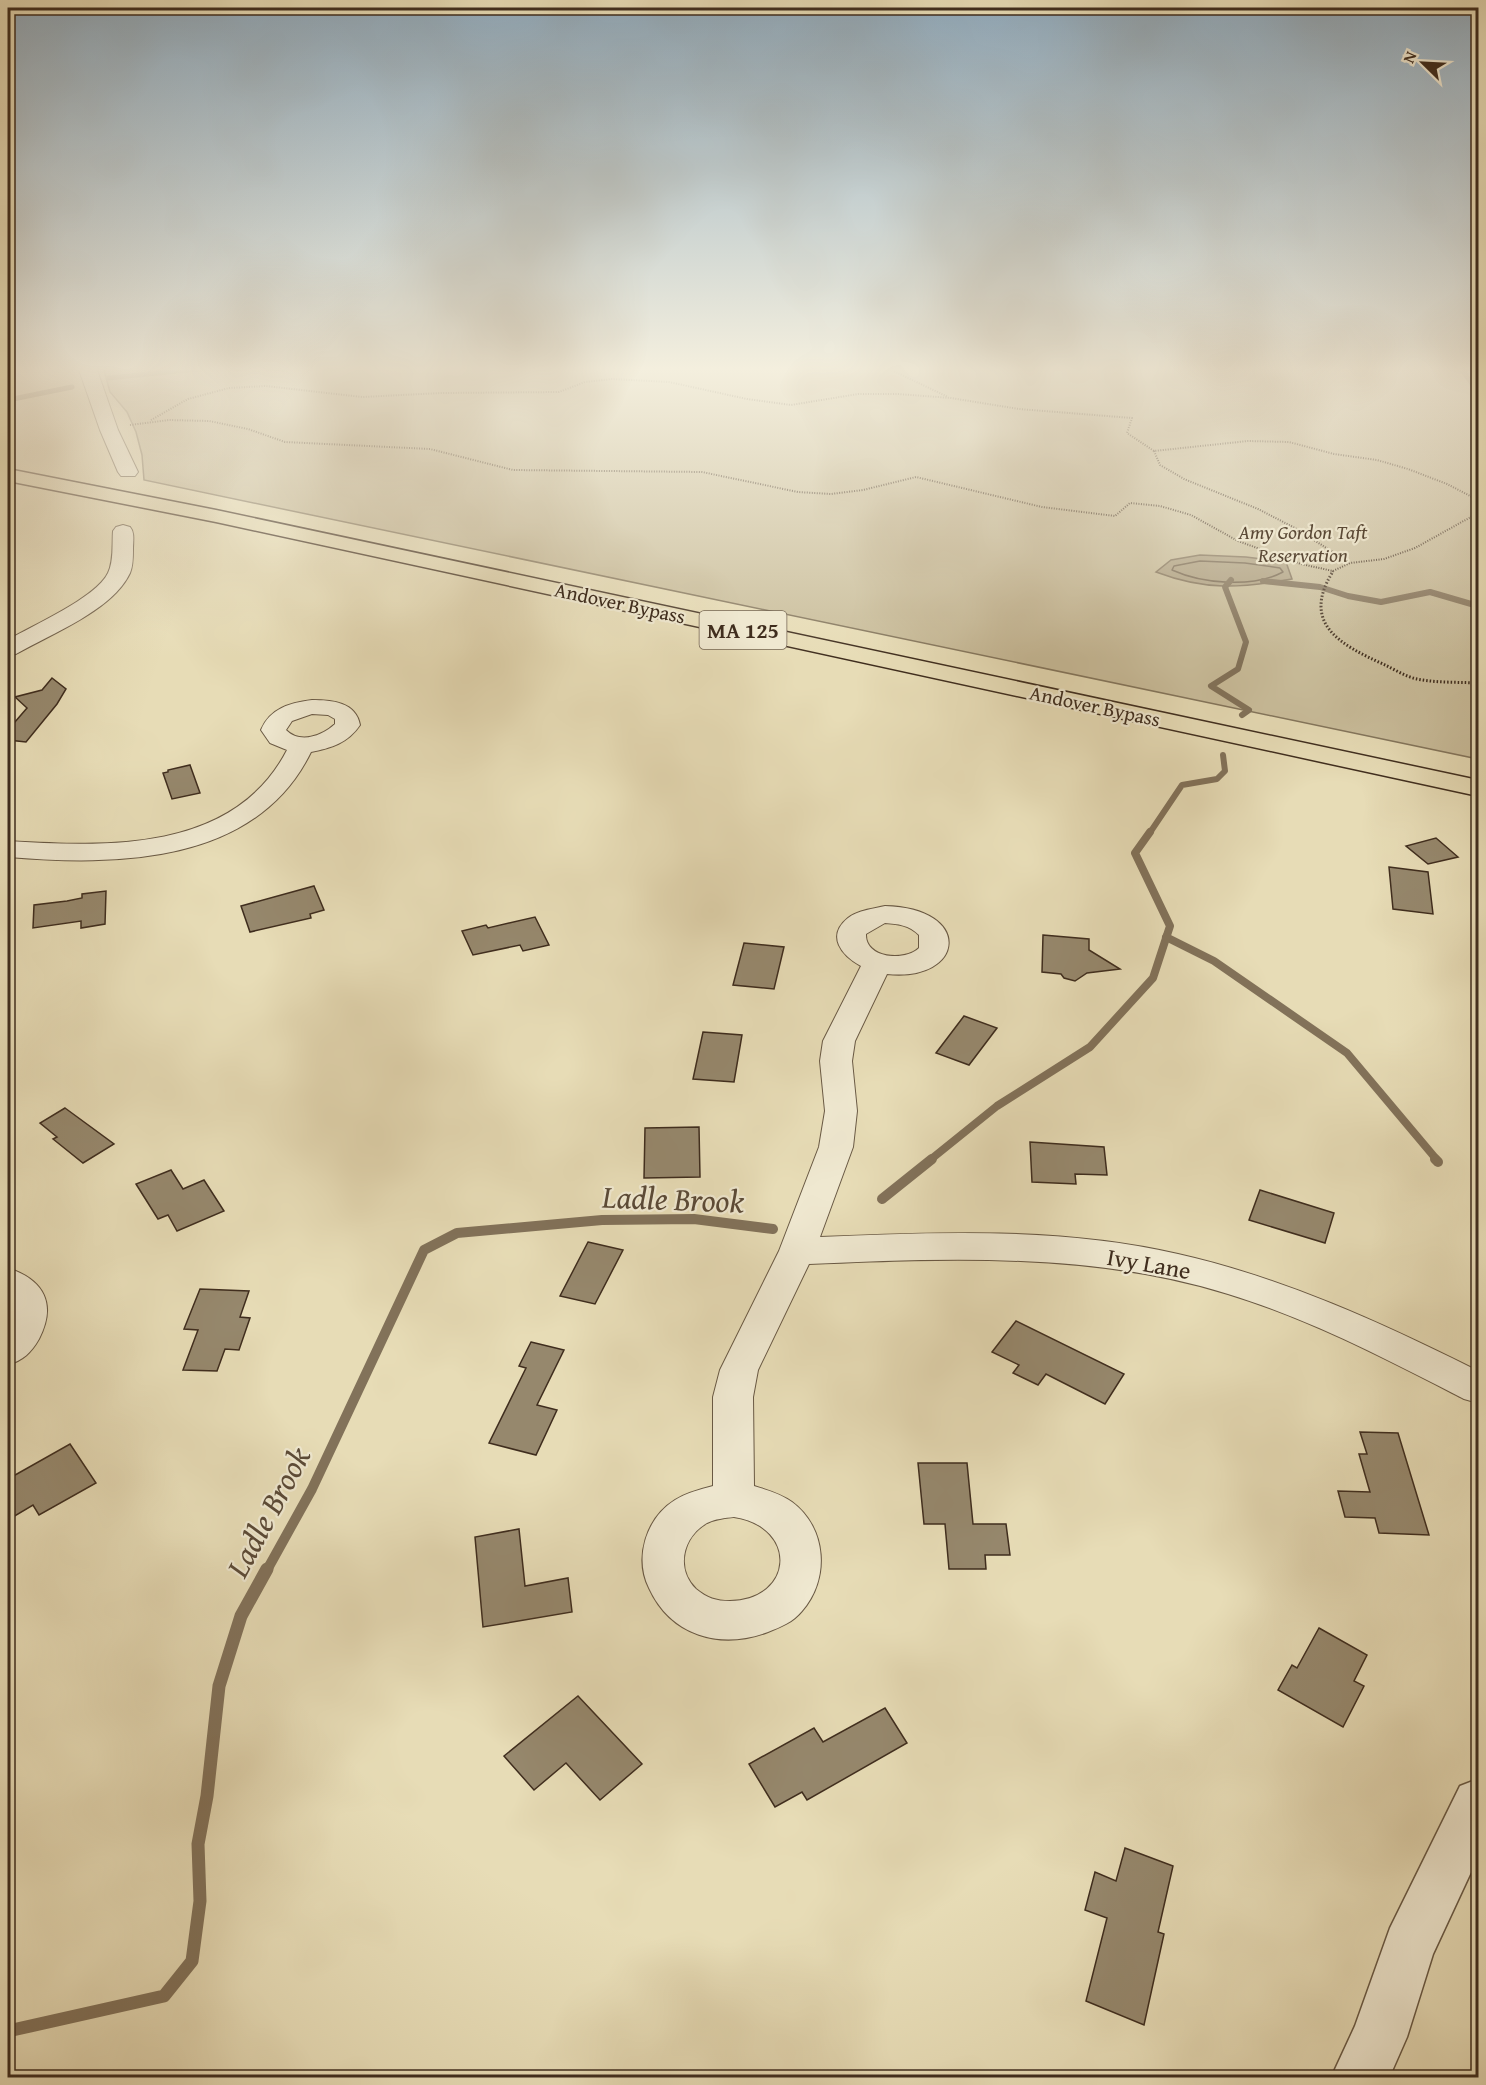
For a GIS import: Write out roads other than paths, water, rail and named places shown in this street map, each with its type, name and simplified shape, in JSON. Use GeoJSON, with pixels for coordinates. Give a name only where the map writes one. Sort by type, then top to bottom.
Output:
{"type":"FeatureCollection","features":[{"type":"Feature","properties":{"kind":"main road","name":"Andover Bypass"},"geometry":{"type":"LineString","coordinates":[[8,475],[216,516],[1479,788]]}},
{"type":"Feature","properties":{"kind":"street"},"geometry":{"type":"LineString","coordinates":[[125,464],[128,472]]}},
{"type":"Feature","properties":{"kind":"street"},"geometry":{"type":"LineString","coordinates":[[8,649],[74,612],[108,587],[119,573],[123,531]]}},
{"type":"Feature","properties":{"kind":"street"},"geometry":{"type":"LineString","coordinates":[[8,849],[112,853],[167,846],[192,838],[236,818],[269,795],[290,770],[302,744]]}},
{"type":"Feature","properties":{"kind":"street"},"geometry":{"type":"LineString","coordinates":[[734,1500],[733,1397],[739,1370],[797,1251],[836,1148],[841,1111],[836,1061],[839,1041],[877,963]]}},
{"type":"Feature","properties":{"kind":"street","name":"Ivy Lane"},"geometry":{"type":"LineString","coordinates":[[797,1251],[906,1247],[1083,1252],[1180,1268],[1229,1280],[1318,1313],[1479,1388]]}},
{"type":"Feature","properties":{"kind":"street"},"geometry":{"type":"LineString","coordinates":[[8,1282],[23,1291],[30,1302],[31,1316],[25,1331],[8,1350]]}},
{"type":"Feature","properties":{"kind":"street"},"geometry":{"type":"LineString","coordinates":[[1359,2078],[1380,2037],[1409,1947],[1479,1803]]}},
{"type":"Feature","properties":{"kind":"water"},"geometry":{"type":"Polygon","coordinates":[[[1200,555],[1286,562],[1292,579],[1223,586],[1191,582],[1156,572],[1171,560],[1200,555]]]}},
{"type":"Feature","properties":{"kind":"waterway","name":"Ladle Brook"},"geometry":{"type":"LineString","coordinates":[[1231,580],[1225,587],[1246,642],[1238,669],[1211,686],[1249,710],[1242,715]]}},
{"type":"Feature","properties":{"kind":"waterway","name":"Ladle Brook"},"geometry":{"type":"LineString","coordinates":[[1263,581],[1320,587],[1348,596],[1381,602],[1430,592],[1478,606]]}},
{"type":"Feature","properties":{"kind":"waterway","name":"Ladle Brook"},"geometry":{"type":"LineString","coordinates":[[1149,834],[1182,785],[1217,779],[1225,771],[1223,755]]}},
{"type":"Feature","properties":{"kind":"waterway","name":"Ladle Brook"},"geometry":{"type":"LineString","coordinates":[[1150,832],[1135,853],[1170,926],[1166,937]]}},
{"type":"Feature","properties":{"kind":"waterway","name":"Ladle Brook"},"geometry":{"type":"LineString","coordinates":[[930,1160],[997,1106],[1090,1047],[1153,978],[1166,937]]}},
{"type":"Feature","properties":{"kind":"waterway"},"geometry":{"type":"LineString","coordinates":[[1166,937],[1214,961],[1347,1053],[1437,1160]]}},
{"type":"Feature","properties":{"kind":"waterway","name":"Ladle Brook"},"geometry":{"type":"LineString","coordinates":[[882,1199],[932,1159]]}},
{"type":"Feature","properties":{"kind":"waterway"},"geometry":{"type":"LineString","coordinates":[[1435,1159],[1438,1162]]}},
{"type":"Feature","properties":{"kind":"waterway","name":"Ladle Brook"},"geometry":{"type":"LineString","coordinates":[[267,1570],[312,1489],[424,1250],[457,1233],[602,1220],[694,1219],[773,1229]]}},
{"type":"Feature","properties":{"kind":"waterway","name":"Ladle Brook"},"geometry":{"type":"LineString","coordinates":[[8,2031],[164,1996],[192,1961],[200,1901],[198,1844],[207,1796],[219,1686],[241,1616],[267,1569]]}},
{"type":"Feature","properties":{"kind":"park label","name":"Amy Gordon Taft Reservation"},"geometry":{"type":"Point","coordinates":[1303,544]}}]}
